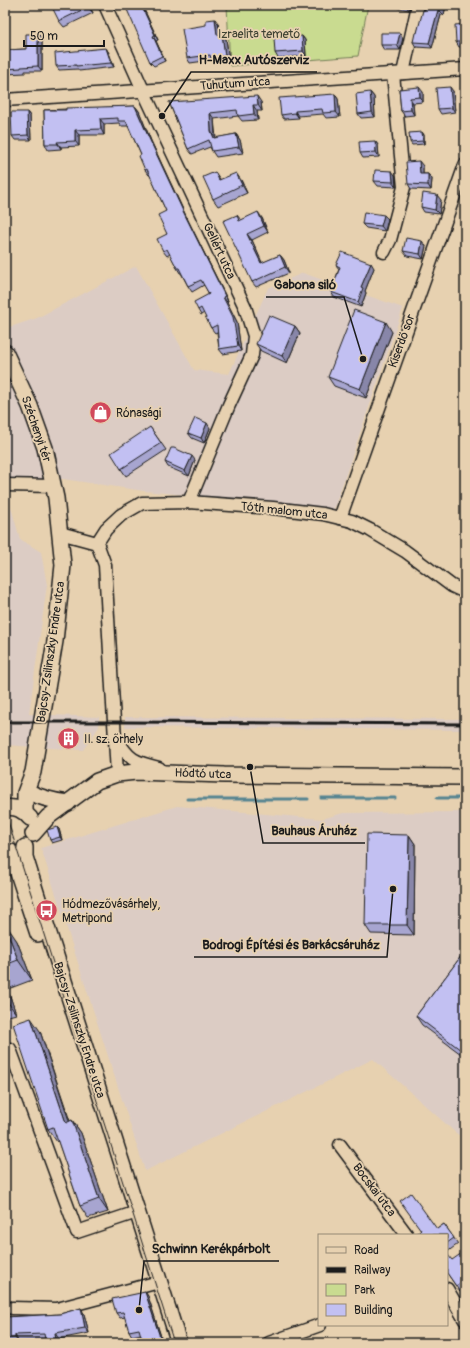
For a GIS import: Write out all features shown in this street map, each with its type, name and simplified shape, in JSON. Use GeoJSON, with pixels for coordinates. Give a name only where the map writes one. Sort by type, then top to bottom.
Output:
{"type":"FeatureCollection","features":[{"type":"Feature","properties":{"kind":"street","name":"Gellért utca"},"geometry":{"type":"LineString","coordinates":[[105,5],[143,90],[245,307],[254,336],[252,355],[229,405],[189,502]]}},
{"type":"Feature","properties":{"kind":"street"},"geometry":{"type":"LineString","coordinates":[[384,252],[390,240],[404,187],[398,73],[418,5]]}},
{"type":"Feature","properties":{"kind":"street","name":"Tuhutum utca"},"geometry":{"type":"LineString","coordinates":[[5,100],[465,69]]}},
{"type":"Feature","properties":{"kind":"street","name":"Kiserdő sor"},"geometry":{"type":"LineString","coordinates":[[340,518],[465,165]]}},
{"type":"Feature","properties":{"kind":"street","name":"Széchenyi tér"},"geometry":{"type":"LineString","coordinates":[[5,352],[30,406],[43,441],[54,486]]}},
{"type":"Feature","properties":{"kind":"street"},"geometry":{"type":"LineString","coordinates":[[5,485],[54,486]]}},
{"type":"Feature","properties":{"kind":"street","name":"Bajcsy-Zsilinszky Endre utca"},"geometry":{"type":"LineString","coordinates":[[25,812],[26,792],[33,772],[55,641],[63,564],[54,486]]}},
{"type":"Feature","properties":{"kind":"street","name":"Tóth malom utca"},"geometry":{"type":"LineString","coordinates":[[97,543],[106,529],[121,514],[142,503],[189,502],[273,508],[323,514],[352,520],[405,551],[452,586],[465,592]]}},
{"type":"Feature","properties":{"kind":"street"},"geometry":{"type":"LineString","coordinates":[[60,533],[97,543],[105,565],[117,774]]}},
{"type":"Feature","properties":{"kind":"street"},"geometry":{"type":"LineString","coordinates":[[115,736],[125,753],[141,764],[180,774]]}},
{"type":"Feature","properties":{"kind":"street","name":"Hódtó utca"},"geometry":{"type":"LineString","coordinates":[[14,850],[30,841],[33,834],[48,817],[97,781],[117,774],[136,772],[232,775],[465,777]]}},
{"type":"Feature","properties":{"kind":"street"},"geometry":{"type":"LineString","coordinates":[[26,792],[40,798],[68,803]]}},
{"type":"Feature","properties":{"kind":"street","name":"Bajcsy-Zsilinszky Endre utca"},"geometry":{"type":"LineString","coordinates":[[8,807],[26,792]]}},
{"type":"Feature","properties":{"kind":"street"},"geometry":{"type":"LineString","coordinates":[[8,807],[19,808],[25,812],[30,818],[33,826],[33,834]]}},
{"type":"Feature","properties":{"kind":"street","name":"Bajcsy-Zsilinszky Endre utca"},"geometry":{"type":"LineString","coordinates":[[14,850],[25,857],[133,1213],[178,1343]]}},
{"type":"Feature","properties":{"kind":"street"},"geometry":{"type":"LineString","coordinates":[[10,1049],[77,1232],[133,1213]]}},
{"type":"Feature","properties":{"kind":"street","name":"Bocskai utca"},"geometry":{"type":"LineString","coordinates":[[340,1145],[407,1234]]}},
{"type":"Feature","properties":{"kind":"street"},"geometry":{"type":"LineString","coordinates":[[12,1308],[57,1309],[156,1283]]}},
{"type":"Feature","properties":{"kind":"street","name":"Bajcsy-Zsilinszky Endre utca"},"geometry":{"type":"LineString","coordinates":[[156,1283],[170,1343]]}},
{"type":"Feature","properties":{"kind":"street"},"geometry":{"type":"LineString","coordinates":[[448,1291],[465,1320]]}},
{"type":"Feature","properties":{"kind":"street"},"geometry":{"type":"LineString","coordinates":[[269,1343],[318,1326]]}},
{"type":"Feature","properties":{"kind":"shaded area"},"geometry":{"type":"Polygon","coordinates":[[[136,266],[194,370],[229,374],[268,288],[303,273],[403,308],[334,509],[144,491],[63,479],[5,480],[5,327],[10,327],[37,318],[136,266]]]}},
{"type":"Feature","properties":{"kind":"shaded area"},"geometry":{"type":"Polygon","coordinates":[[[5,492],[7,493],[20,539],[41,552],[47,585],[29,714],[99,717],[99,727],[83,750],[5,745],[5,492]]]}},
{"type":"Feature","properties":{"kind":"shaded area"},"geometry":{"type":"Polygon","coordinates":[[[125,717],[465,719],[465,730],[125,727],[125,717]]]}},
{"type":"Feature","properties":{"kind":"shaded area"},"geometry":{"type":"Polygon","coordinates":[[[177,806],[322,819],[343,813],[465,812],[465,1139],[456,1133],[373,1059],[145,1171],[41,848],[177,806]]]}},
{"type":"Feature","properties":{"kind":"green space","name":"Izraelita temető"},"geometry":{"type":"Polygon","coordinates":[[[227,5],[368,5],[358,56],[230,66],[227,5]]]}},
{"type":"Feature","properties":{"kind":"building"},"geometry":{"type":"Polygon","coordinates":[[[58,5],[88,5],[88,7],[59,21],[53,9],[59,7],[58,5]]]}},
{"type":"Feature","properties":{"kind":"building"},"geometry":{"type":"Polygon","coordinates":[[[125,5],[141,5],[155,35],[153,36],[162,56],[150,62],[125,5]]]}},
{"type":"Feature","properties":{"kind":"building"},"geometry":{"type":"Polygon","coordinates":[[[426,5],[442,5],[440,11],[438,10],[429,43],[413,42],[423,10],[425,10],[426,5]]]}},
{"type":"Feature","properties":{"kind":"building"},"geometry":{"type":"Polygon","coordinates":[[[215,19],[217,35],[222,34],[225,56],[211,58],[210,55],[187,58],[182,29],[206,25],[206,20],[215,19]]]}},
{"type":"Feature","properties":{"kind":"building"},"geometry":{"type":"Polygon","coordinates":[[[465,24],[465,42],[456,42],[455,25],[465,24]]]}},
{"type":"Feature","properties":{"kind":"building"},"geometry":{"type":"Polygon","coordinates":[[[381,33],[400,33],[397,45],[381,45],[381,33]]]}},
{"type":"Feature","properties":{"kind":"building"},"geometry":{"type":"Polygon","coordinates":[[[26,34],[38,34],[38,66],[5,69],[5,50],[26,49],[26,34]]]}},
{"type":"Feature","properties":{"kind":"building"},"geometry":{"type":"Polygon","coordinates":[[[302,36],[303,51],[275,53],[274,38],[302,36]]]}},
{"type":"Feature","properties":{"kind":"building"},"geometry":{"type":"Polygon","coordinates":[[[106,48],[111,63],[56,66],[55,53],[106,48]]]}},
{"type":"Feature","properties":{"kind":"building"},"geometry":{"type":"Polygon","coordinates":[[[419,87],[420,97],[410,98],[411,110],[401,111],[399,89],[419,87]]]}},
{"type":"Feature","properties":{"kind":"building"},"geometry":{"type":"Polygon","coordinates":[[[450,87],[452,108],[438,109],[436,88],[450,87]]]}},
{"type":"Feature","properties":{"kind":"building"},"geometry":{"type":"Polygon","coordinates":[[[370,92],[372,112],[358,114],[356,94],[370,92]]]}},
{"type":"Feature","properties":{"kind":"building"},"geometry":{"type":"Polygon","coordinates":[[[335,94],[336,112],[323,113],[322,109],[295,111],[295,113],[281,115],[279,98],[335,94]]]}},
{"type":"Feature","properties":{"kind":"building"},"geometry":{"type":"Polygon","coordinates":[[[257,96],[258,105],[253,105],[254,114],[238,116],[237,110],[210,113],[211,131],[214,138],[236,134],[239,147],[212,151],[209,140],[188,149],[169,102],[257,96]]]}},
{"type":"Feature","properties":{"kind":"building"},"geometry":{"type":"Polygon","coordinates":[[[135,106],[183,211],[225,296],[223,297],[233,317],[238,346],[219,349],[217,325],[211,328],[201,308],[198,310],[194,302],[209,294],[201,280],[188,286],[167,249],[163,251],[157,239],[167,234],[158,215],[166,211],[147,169],[145,170],[139,156],[141,155],[126,121],[118,121],[118,118],[100,119],[101,129],[75,130],[75,141],[57,142],[58,144],[45,144],[44,110],[135,106]]]}},
{"type":"Feature","properties":{"kind":"building"},"geometry":{"type":"Polygon","coordinates":[[[11,112],[27,112],[28,135],[12,136],[11,112]]]}},
{"type":"Feature","properties":{"kind":"building"},"geometry":{"type":"Polygon","coordinates":[[[422,132],[423,141],[410,142],[409,133],[422,132]]]}},
{"type":"Feature","properties":{"kind":"building"},"geometry":{"type":"Polygon","coordinates":[[[375,141],[376,152],[360,153],[359,142],[375,141]]]}},
{"type":"Feature","properties":{"kind":"building"},"geometry":{"type":"Polygon","coordinates":[[[419,161],[420,174],[428,174],[428,185],[408,184],[406,162],[419,161]]]}},
{"type":"Feature","properties":{"kind":"building"},"geometry":{"type":"Polygon","coordinates":[[[375,170],[392,171],[393,182],[374,181],[375,170]]]}},
{"type":"Feature","properties":{"kind":"building"},"geometry":{"type":"Polygon","coordinates":[[[215,172],[219,180],[236,173],[242,185],[213,199],[203,177],[215,172]]]}},
{"type":"Feature","properties":{"kind":"building"},"geometry":{"type":"Polygon","coordinates":[[[423,193],[437,195],[435,210],[421,207],[423,193]]]}},
{"type":"Feature","properties":{"kind":"building"},"geometry":{"type":"Polygon","coordinates":[[[258,212],[264,226],[247,234],[261,263],[280,255],[285,267],[252,282],[223,221],[237,215],[239,221],[258,212]]]}},
{"type":"Feature","properties":{"kind":"building"},"geometry":{"type":"Polygon","coordinates":[[[364,212],[384,215],[381,226],[362,224],[364,212]]]}},
{"type":"Feature","properties":{"kind":"building"},"geometry":{"type":"Polygon","coordinates":[[[406,238],[422,241],[420,254],[403,251],[406,238]]]}},
{"type":"Feature","properties":{"kind":"building"},"geometry":{"type":"Polygon","coordinates":[[[342,252],[371,263],[361,287],[363,288],[358,302],[331,292],[340,267],[336,265],[342,252]]]}},
{"type":"Feature","properties":{"kind":"building"},"geometry":{"type":"Polygon","coordinates":[[[354,310],[386,322],[360,389],[328,377],[354,310]]]}},
{"type":"Feature","properties":{"kind":"building"},"geometry":{"type":"Polygon","coordinates":[[[269,315],[295,326],[282,356],[256,344],[269,315]]]}},
{"type":"Feature","properties":{"kind":"building"},"geometry":{"type":"Polygon","coordinates":[[[195,418],[207,423],[201,438],[188,433],[195,418]]]}},
{"type":"Feature","properties":{"kind":"building"},"geometry":{"type":"Polygon","coordinates":[[[150,427],[161,443],[121,469],[111,453],[150,427]]]}},
{"type":"Feature","properties":{"kind":"building"},"geometry":{"type":"Polygon","coordinates":[[[171,448],[192,456],[185,471],[165,462],[171,448]]]}},
{"type":"Feature","properties":{"kind":"building"},"geometry":{"type":"Polygon","coordinates":[[[57,827],[60,837],[50,840],[47,830],[57,827]]]}},
{"type":"Feature","properties":{"kind":"building"},"geometry":{"type":"Polygon","coordinates":[[[367,834],[409,835],[407,925],[365,925],[367,834]]]}},
{"type":"Feature","properties":{"kind":"building"},"geometry":{"type":"Polygon","coordinates":[[[5,926],[18,960],[5,965],[5,926]]]}},
{"type":"Feature","properties":{"kind":"building"},"geometry":{"type":"Polygon","coordinates":[[[465,951],[465,1053],[416,1016],[465,951]]]}},
{"type":"Feature","properties":{"kind":"building"},"geometry":{"type":"Polygon","coordinates":[[[31,1018],[66,1123],[72,1120],[99,1199],[80,1206],[53,1127],[48,1129],[13,1024],[31,1018]]]}},
{"type":"Feature","properties":{"kind":"building"},"geometry":{"type":"Polygon","coordinates":[[[411,1193],[437,1229],[444,1224],[454,1238],[448,1242],[448,1234],[417,1234],[421,1230],[400,1201],[411,1193]]]}},
{"type":"Feature","properties":{"kind":"building"},"geometry":{"type":"Polygon","coordinates":[[[462,1253],[465,1258],[465,1280],[456,1286],[448,1274],[448,1255],[452,1260],[462,1253]]]}},
{"type":"Feature","properties":{"kind":"building"},"geometry":{"type":"Polygon","coordinates":[[[145,1292],[162,1343],[143,1343],[139,1329],[129,1331],[123,1312],[116,1313],[112,1299],[145,1292]]]}},
{"type":"Feature","properties":{"kind":"building"},"geometry":{"type":"Polygon","coordinates":[[[81,1308],[85,1328],[55,1333],[56,1340],[45,1339],[44,1334],[15,1335],[15,1338],[5,1339],[5,1317],[60,1314],[81,1308]]]}},
{"type":"Feature","properties":{"kind":"waterway"},"geometry":{"type":"LineString","coordinates":[[321,798],[395,798]]}},
{"type":"Feature","properties":{"kind":"waterway"},"geometry":{"type":"LineString","coordinates":[[437,798],[465,798]]}},
{"type":"Feature","properties":{"kind":"waterway"},"geometry":{"type":"LineString","coordinates":[[187,799],[308,799]]}},
{"type":"Feature","properties":{"kind":"tram line"},"geometry":{"type":"LineString","coordinates":[[5,812],[174,1343]]}},
{"type":"Feature","properties":{"kind":"railway"},"geometry":{"type":"LineString","coordinates":[[5,722],[465,724]]}},
{"type":"Feature","properties":{"kind":"place","name":"H-Maxx Autószerviz"},"geometry":{"type":"Point","coordinates":[162,116]}},
{"type":"Feature","properties":{"kind":"place","name":"Gabona siló"},"geometry":{"type":"Point","coordinates":[363,359]}},
{"type":"Feature","properties":{"kind":"place","name":"Rónasági"},"geometry":{"type":"Point","coordinates":[101,413]}},
{"type":"Feature","properties":{"kind":"place","name":"II. sz. őrhely"},"geometry":{"type":"Point","coordinates":[68,739]}},
{"type":"Feature","properties":{"kind":"place","name":"Bauhaus Áruház"},"geometry":{"type":"Point","coordinates":[250,767]}},
{"type":"Feature","properties":{"kind":"place","name":"Bodrogi Építési és Barkácsáruház"},"geometry":{"type":"Point","coordinates":[393,889]}},
{"type":"Feature","properties":{"kind":"place","name":"Hódmezővásárhely, Metripond"},"geometry":{"type":"Point","coordinates":[47,911]}},
{"type":"Feature","properties":{"kind":"place","name":"Schwinn Kerékpárbolt"},"geometry":{"type":"Point","coordinates":[139,1310]}}]}
